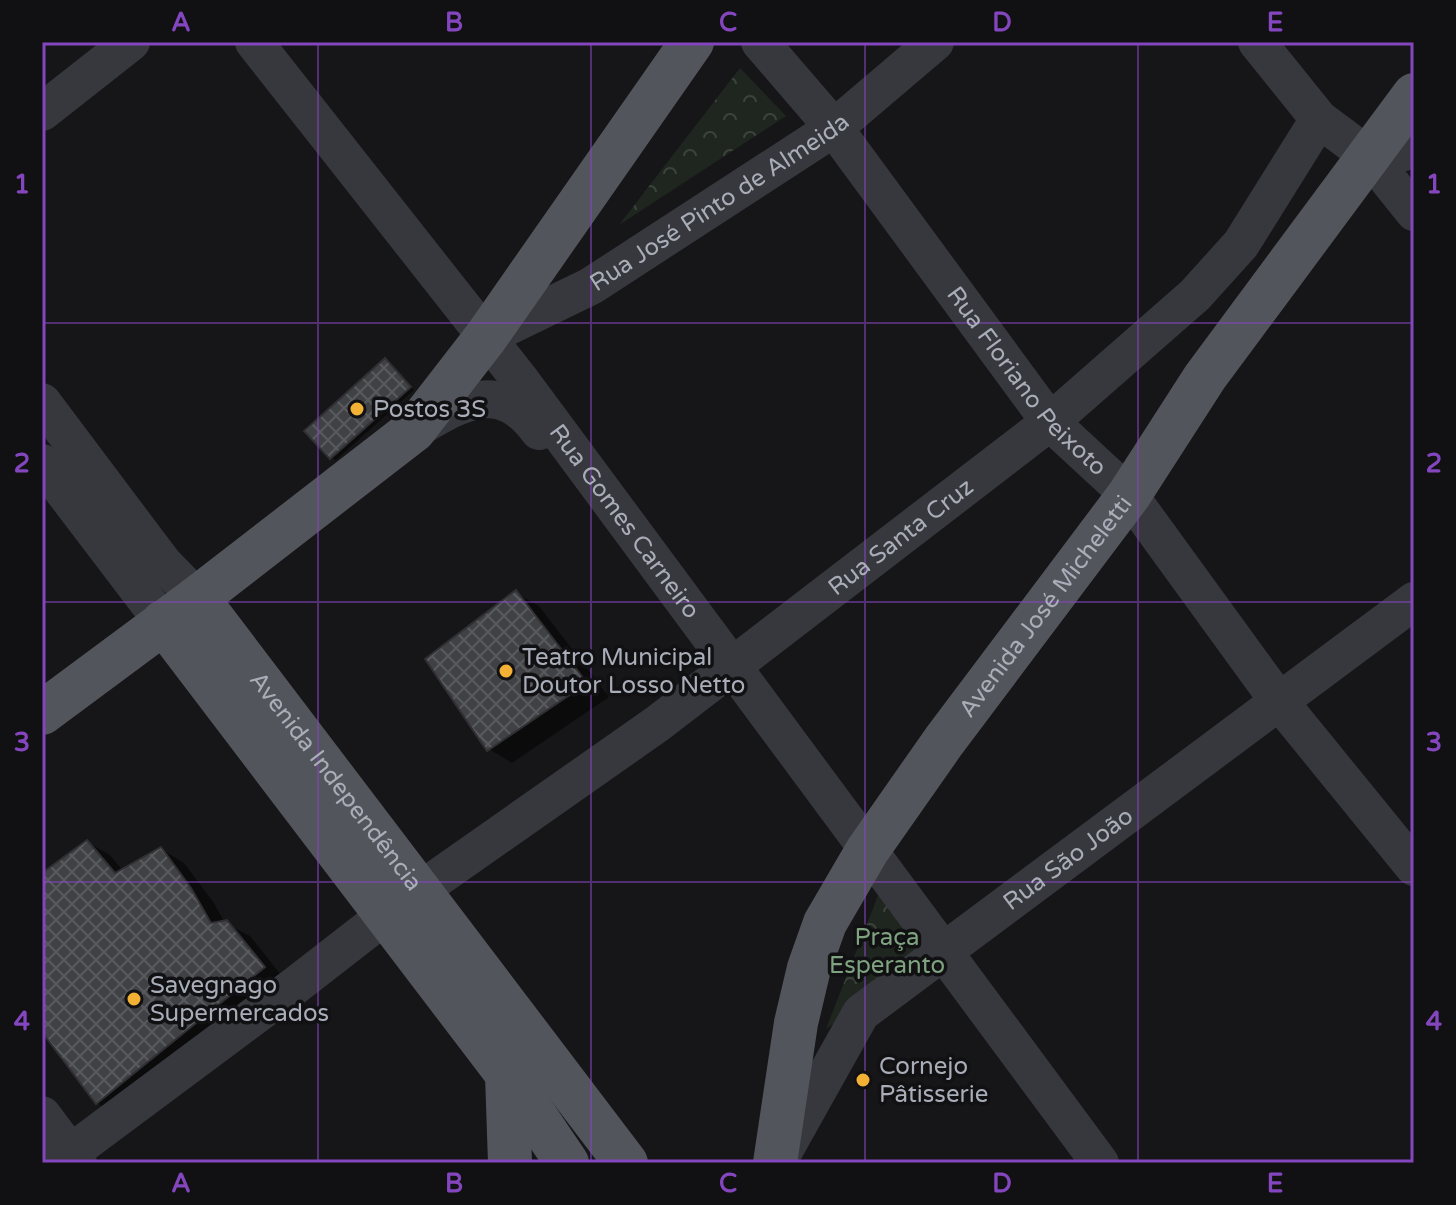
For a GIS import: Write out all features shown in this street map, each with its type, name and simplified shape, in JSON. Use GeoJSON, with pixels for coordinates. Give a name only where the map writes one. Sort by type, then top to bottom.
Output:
{"type":"FeatureCollection","features":[{"type":"Feature","properties":{"kind":"main road"},"geometry":{"type":"LineString","coordinates":[[42,713],[414,430],[486,337],[692,42]]}},
{"type":"Feature","properties":{"kind":"main road","name":"Avenida José Micheletti"},"geometry":{"type":"LineString","coordinates":[[776,1163],[796,1023],[809,968],[825,923],[867,851],[944,741],[1129,495],[1205,377],[1414,95]]}},
{"type":"Feature","properties":{"kind":"main road","name":"Avenida Independência"},"geometry":{"type":"LineString","coordinates":[[180,610],[402,903],[626,1163]]}},
{"type":"Feature","properties":{"kind":"main road","name":"Avenida Independência"},"geometry":{"type":"LineString","coordinates":[[402,903],[507,1074],[567,1163]]}},
{"type":"Feature","properties":{"kind":"main road"},"geometry":{"type":"LineString","coordinates":[[507,1074],[510,1163]]}},
{"type":"Feature","properties":{"kind":"street"},"geometry":{"type":"LineString","coordinates":[[42,112],[131,42]]}},
{"type":"Feature","properties":{"kind":"street","name":"Rua Gomes Carneiro"},"geometry":{"type":"LineString","coordinates":[[254,42],[486,337],[1100,1163]]}},
{"type":"Feature","properties":{"kind":"street","name":"Rua Floriano Peixoto"},"geometry":{"type":"LineString","coordinates":[[760,42],[834,128],[1050,422],[1129,495],[1278,700],[1414,867]]}},
{"type":"Feature","properties":{"kind":"street","name":"Rua José Pinto de Almeida"},"geometry":{"type":"LineString","coordinates":[[486,337],[591,286],[834,128],[935,42]]}},
{"type":"Feature","properties":{"kind":"street"},"geometry":{"type":"LineString","coordinates":[[1257,42],[1319,119],[1370,157],[1414,212]]}},
{"type":"Feature","properties":{"kind":"street","name":"Rua Santa Cruz"},"geometry":{"type":"LineString","coordinates":[[69,1160],[402,903],[732,667],[1050,422],[1195,295],[1241,244],[1319,119]]}},
{"type":"Feature","properties":{"kind":"street"},"geometry":{"type":"LineString","coordinates":[[1370,157],[1414,149]]}},
{"type":"Feature","properties":{"kind":"street","name":"Rua Gomes Carneiro"},"geometry":{"type":"LineString","coordinates":[[414,430],[458,405],[496,398],[514,404],[530,419],[692,637],[698,655],[697,668],[682,688],[612,755]]}},
{"type":"Feature","properties":{"kind":"street","name":"Avenida Independência"},"geometry":{"type":"LineString","coordinates":[[42,402],[163,563],[180,610]]}},
{"type":"Feature","properties":{"kind":"street","name":"Avenida Independência"},"geometry":{"type":"LineString","coordinates":[[42,463],[180,610]]}},
{"type":"Feature","properties":{"kind":"street","name":"Rua São João"},"geometry":{"type":"LineString","coordinates":[[776,1163],[861,1013],[1414,601]]}},
{"type":"Feature","properties":{"kind":"street"},"geometry":{"type":"LineString","coordinates":[[42,1115],[69,1160]]}},
{"type":"Feature","properties":{"kind":"green space"},"geometry":{"type":"Polygon","coordinates":[[[740,68],[786,116],[619,225],[740,68]]]}},
{"type":"Feature","properties":{"kind":"green space","name":"Praça Esperanto"},"geometry":{"type":"Polygon","coordinates":[[[879,893],[927,956],[826,1029],[879,893]]]}},
{"type":"Feature","properties":{"kind":"building","name":"Postos 3S"},"geometry":{"type":"Polygon","coordinates":[[[385,358],[411,387],[330,459],[304,431],[385,358]]]}},
{"type":"Feature","properties":{"kind":"building","name":"Teatro Municipal Doutor Losso Netto"},"geometry":{"type":"Polygon","coordinates":[[[516,590],[587,683],[487,751],[425,659],[516,590]]]}},
{"type":"Feature","properties":{"kind":"building","name":"Savegnago Supermercados"},"geometry":{"type":"Polygon","coordinates":[[[87,840],[115,873],[161,847],[191,888],[211,923],[227,920],[265,967],[96,1104],[42,1032],[42,873],[87,840]]]}},
{"type":"Feature","properties":{"kind":"place","name":"Postos 3S"},"geometry":{"type":"Point","coordinates":[357,409]}},
{"type":"Feature","properties":{"kind":"place","name":"Teatro Municipal Doutor Losso Netto"},"geometry":{"type":"Point","coordinates":[506,671]}},
{"type":"Feature","properties":{"kind":"place","name":"Savegnago Supermercados"},"geometry":{"type":"Point","coordinates":[134,999]}},
{"type":"Feature","properties":{"kind":"place","name":"Cornejo Pâtisserie"},"geometry":{"type":"Point","coordinates":[863,1080]}}]}
